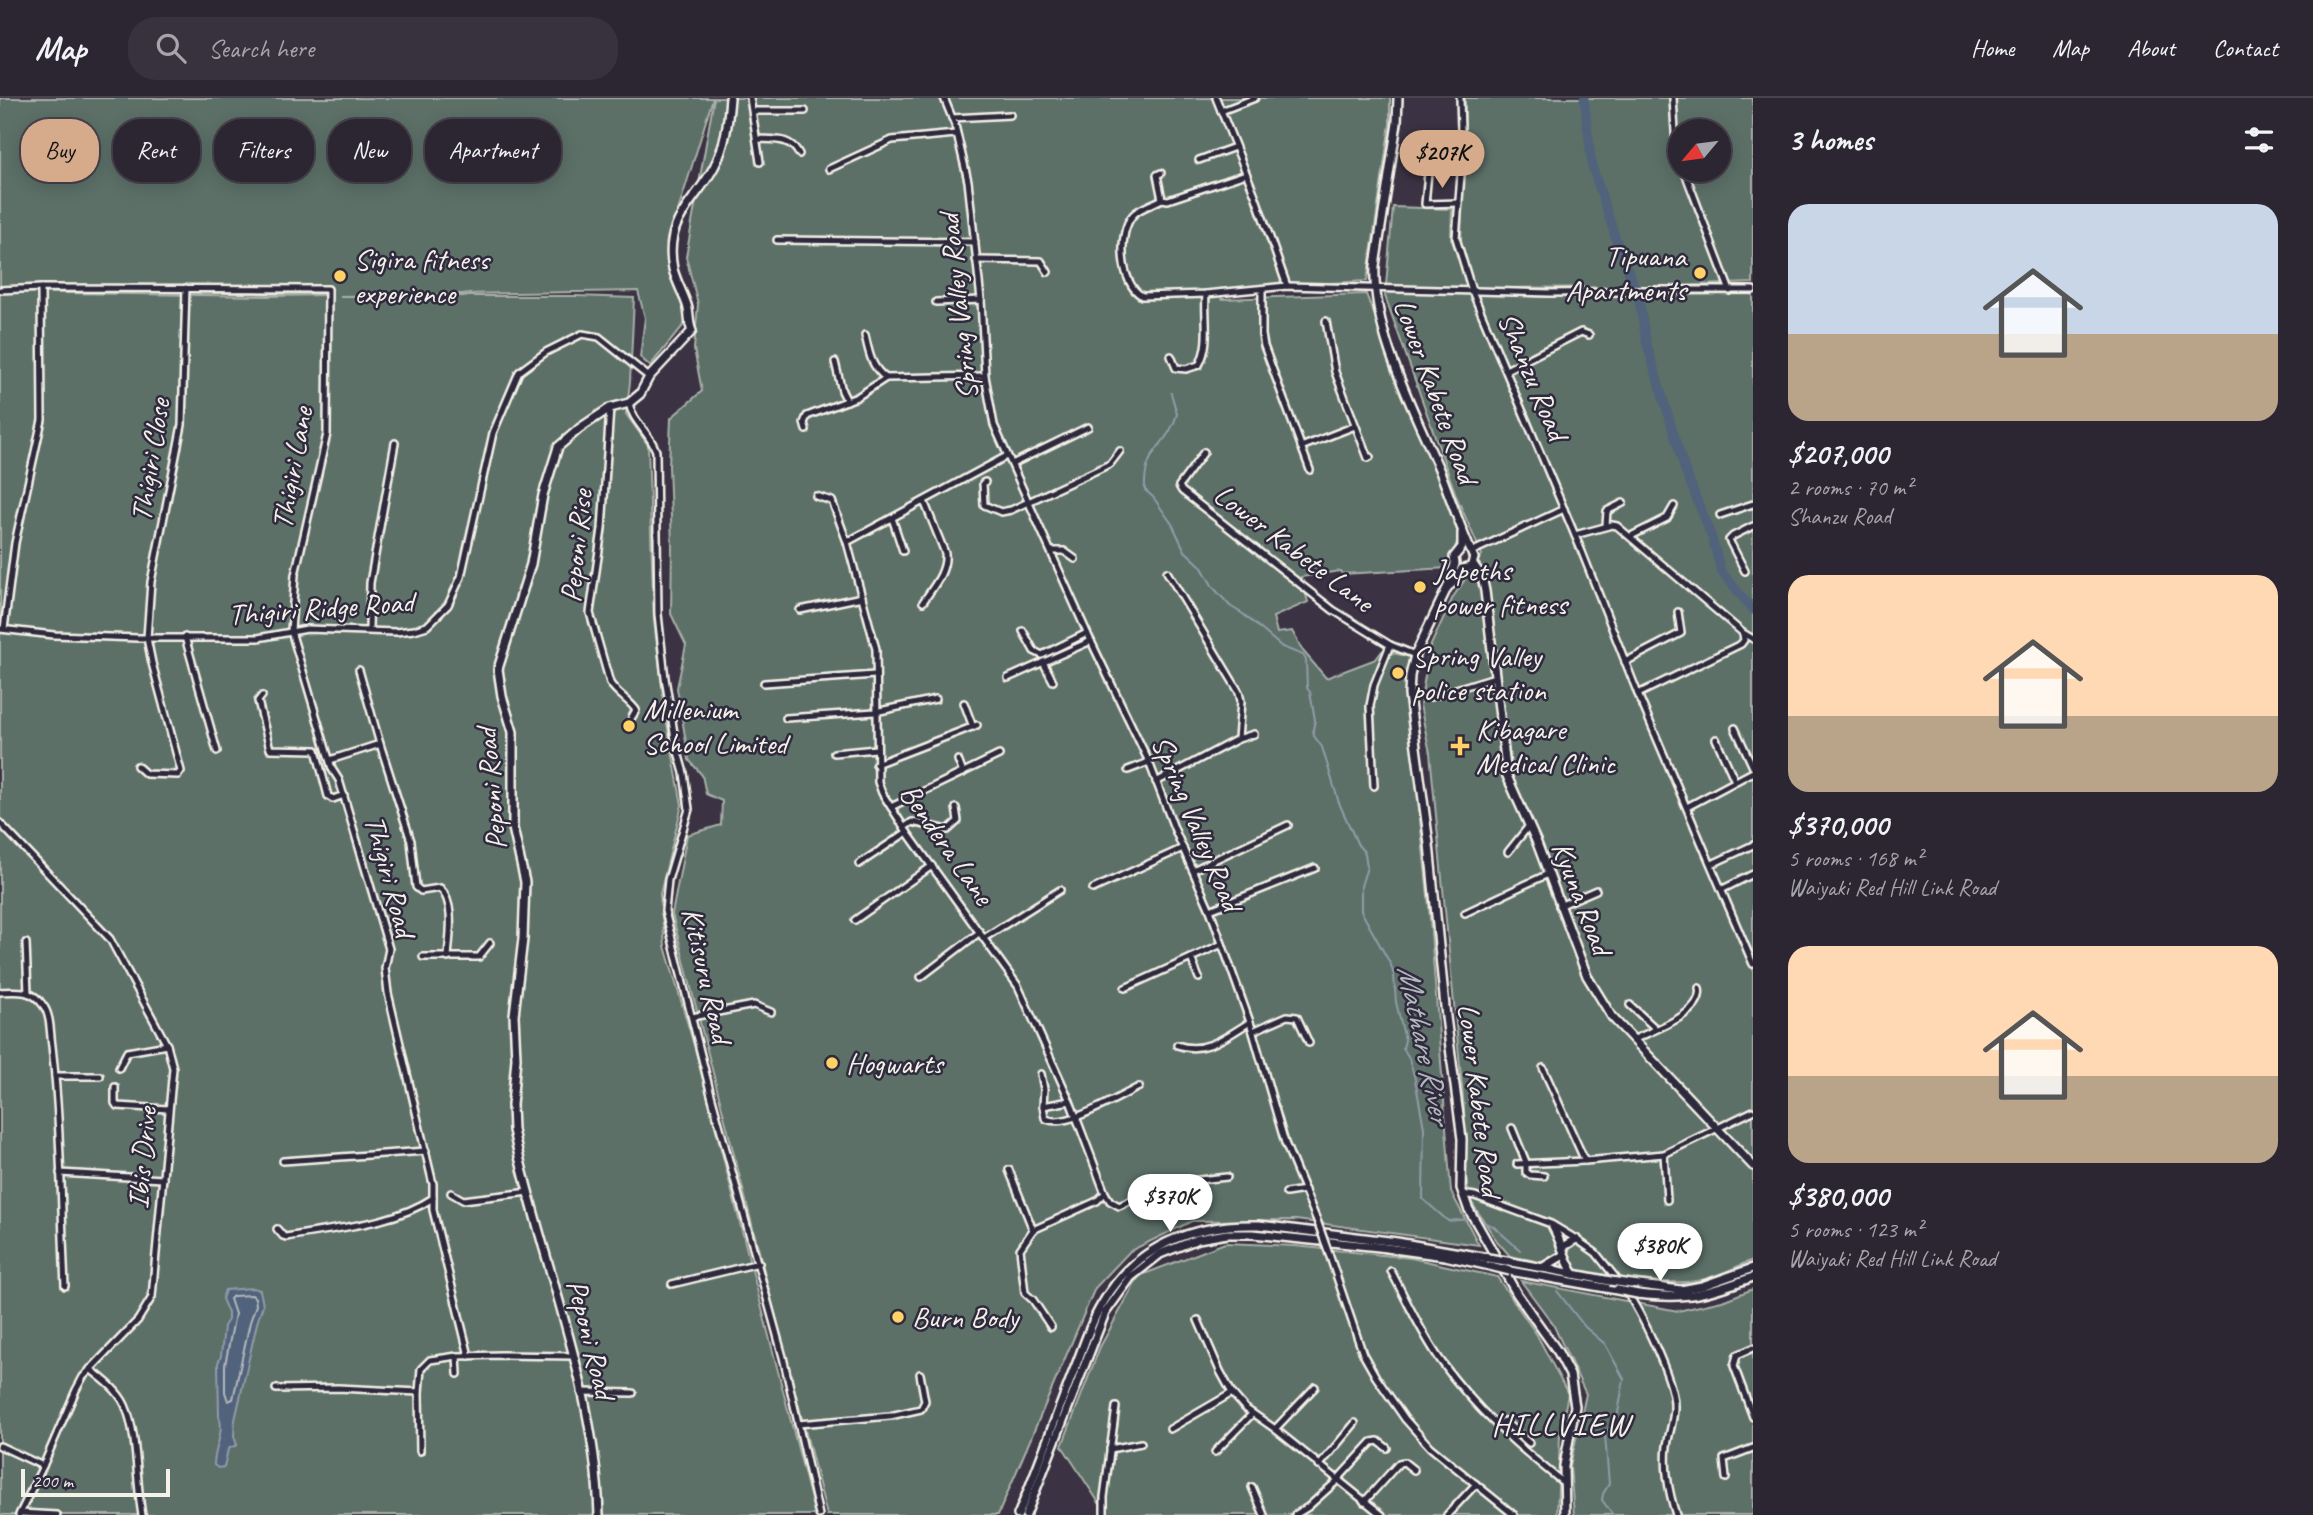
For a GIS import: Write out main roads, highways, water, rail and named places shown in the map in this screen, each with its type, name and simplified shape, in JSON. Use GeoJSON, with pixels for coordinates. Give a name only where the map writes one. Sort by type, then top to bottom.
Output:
{"type":"FeatureCollection","features":[{"type":"Feature","properties":{"kind":"main road","name":"Peponi Road"},"geometry":{"type":"LineString","coordinates":[[599,1515],[592,1443],[581,1392],[518,1151],[512,1118],[516,1058],[514,1015],[523,939],[525,882],[513,828],[513,732],[502,696],[498,669],[531,564],[543,495],[558,447],[610,408],[629,402],[642,392],[649,377],[692,331],[687,306],[673,270],[673,239],[682,211],[713,169],[722,149],[730,98]]}},
{"type":"Feature","properties":{"kind":"main road","name":"Lower Kabete Road"},"geometry":{"type":"LineString","coordinates":[[1398,98],[1397,123],[1374,288],[1378,312],[1390,348],[1474,558],[1448,586],[1415,655],[1410,676],[1410,714],[1429,844],[1446,1017],[1462,1139],[1462,1194],[1517,1294],[1558,1352],[1570,1375],[1575,1406],[1564,1466],[1565,1515]]}},
{"type":"Feature","properties":{"kind":"main road","name":"Lower Kabete Road"},"geometry":{"type":"LineString","coordinates":[[1462,533],[1461,550],[1454,557],[1464,567]]}},
{"type":"Feature","properties":{"kind":"main road"},"geometry":{"type":"LineString","coordinates":[[1461,550],[1470,551]]}},
{"type":"Feature","properties":{"kind":"main road","name":"Kyuna Road"},"geometry":{"type":"LineString","coordinates":[[1464,567],[1482,577],[1485,591],[1507,776],[1598,997],[1633,1040],[1753,1166]]}},
{"type":"Feature","properties":{"kind":"main road"},"geometry":{"type":"LineString","coordinates":[[1018,1515],[1099,1308],[1125,1271],[1160,1246],[1204,1229],[1236,1224],[1259,1225],[1397,1242],[1610,1281],[1681,1290],[1702,1286],[1753,1268]]}},
{"type":"Feature","properties":{"kind":"main road"},"geometry":{"type":"LineString","coordinates":[[1553,1227],[1563,1247],[1562,1256],[1574,1274]]}},
{"type":"Feature","properties":{"kind":"main road"},"geometry":{"type":"LineString","coordinates":[[1026,1515],[1105,1313],[1131,1277],[1160,1254],[1198,1239],[1227,1234],[1253,1234],[1393,1249],[1445,1256],[1510,1271],[1670,1298],[1706,1294],[1753,1277]]}},
{"type":"Feature","properties":{"kind":"main road"},"geometry":{"type":"LineString","coordinates":[[1563,1247],[1576,1240]]}},
{"type":"Feature","properties":{"kind":"main road"},"geometry":{"type":"LineString","coordinates":[[1542,1268],[1562,1256]]}},
{"type":"Feature","properties":{"kind":"water"},"geometry":{"type":"Polygon","coordinates":[[[225,1290],[260,1290],[263,1305],[235,1420],[234,1436],[237,1445],[228,1449],[224,1467],[218,1468],[214,1465],[214,1459],[221,1428],[218,1363],[224,1326],[228,1320],[222,1299],[225,1290]]]}},
{"type":"Feature","properties":{"kind":"waterway"},"geometry":{"type":"LineString","coordinates":[[1584,98],[1592,166],[1638,296],[1647,345],[1684,467],[1712,538],[1721,571],[1753,610]]}},
{"type":"Feature","properties":{"kind":"waterway","name":"Mathare River"},"geometry":{"type":"LineString","coordinates":[[1171,393],[1177,414],[1148,465],[1145,490],[1172,524],[1185,551],[1201,566],[1213,587],[1230,606],[1282,647],[1303,655],[1306,660],[1307,688],[1315,720],[1314,736],[1322,747],[1339,803],[1358,845],[1365,853],[1367,867],[1361,886],[1361,911],[1391,965],[1394,976],[1396,1002],[1405,1040],[1403,1048],[1415,1079],[1424,1128],[1423,1199],[1448,1221],[1469,1219]]}},
{"type":"Feature","properties":{"kind":"waterway"},"geometry":{"type":"LineString","coordinates":[[1480,1221],[1493,1226],[1520,1250]]}},
{"type":"Feature","properties":{"kind":"waterway"},"geometry":{"type":"LineString","coordinates":[[1557,1291],[1585,1327],[1605,1344],[1624,1379],[1618,1413],[1605,1435],[1609,1484],[1602,1500],[1613,1515]]}},
{"type":"Feature","properties":{"kind":"place","name":"Tipuana Apartments"},"geometry":{"type":"Point","coordinates":[1700,273]}},
{"type":"Feature","properties":{"kind":"place","name":"Sigira fitness experience"},"geometry":{"type":"Point","coordinates":[340,276]}},
{"type":"Feature","properties":{"kind":"place","name":"Japeths power fitness"},"geometry":{"type":"Point","coordinates":[1420,587]}},
{"type":"Feature","properties":{"kind":"place","name":"Spring Valley police station"},"geometry":{"type":"Point","coordinates":[1398,673]}},
{"type":"Feature","properties":{"kind":"place","name":"Millenium School Limited"},"geometry":{"type":"Point","coordinates":[629,726]}},
{"type":"Feature","properties":{"kind":"place","name":"Kibagare Medical Clinic"},"geometry":{"type":"Point","coordinates":[1460,746]}},
{"type":"Feature","properties":{"kind":"place","name":"Hogwarts"},"geometry":{"type":"Point","coordinates":[832,1063]}},
{"type":"Feature","properties":{"kind":"place","name":"Burn Body"},"geometry":{"type":"Point","coordinates":[898,1317]}},
{"type":"Feature","properties":{"kind":"district","name":"HILLVIEW"},"geometry":{"type":"Point","coordinates":[1561,1424]}}]}
